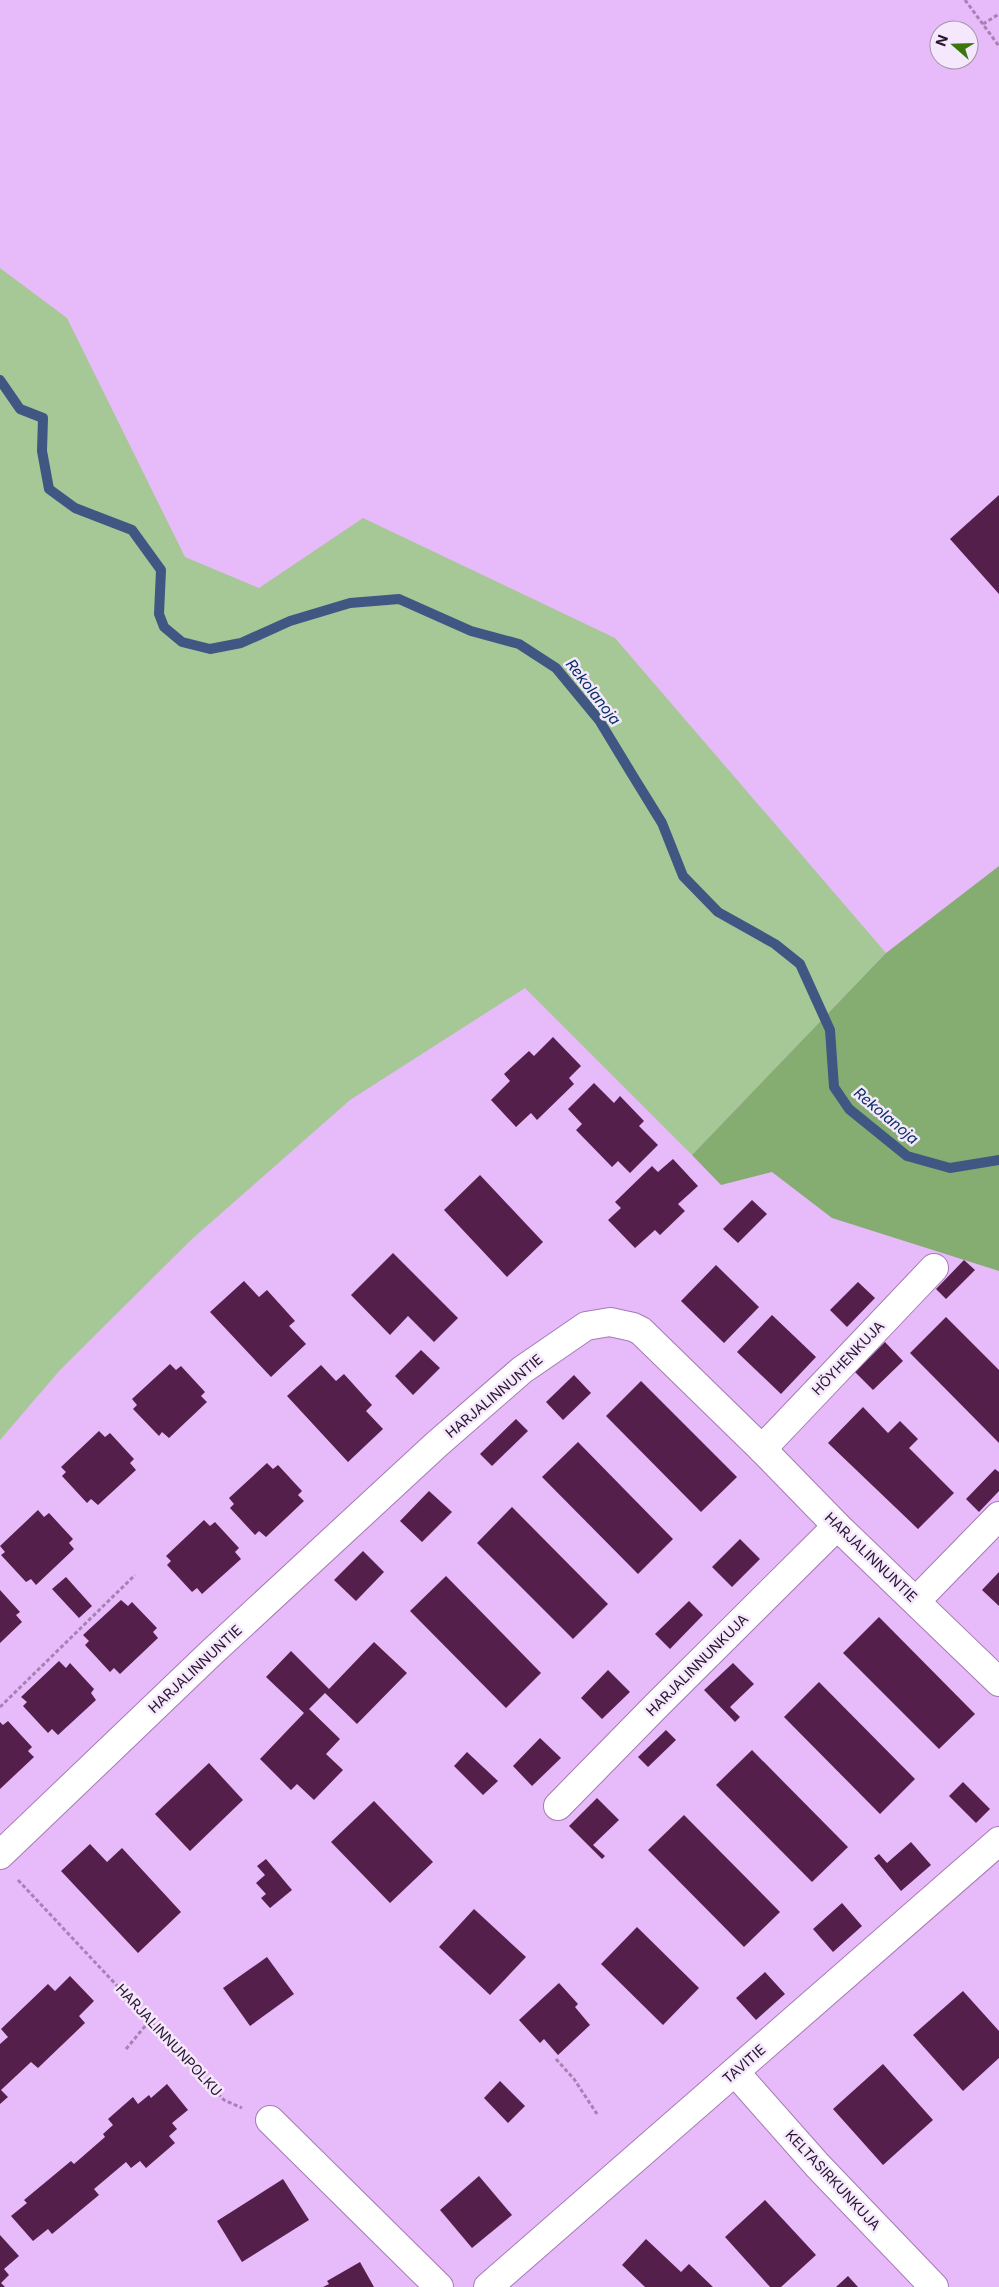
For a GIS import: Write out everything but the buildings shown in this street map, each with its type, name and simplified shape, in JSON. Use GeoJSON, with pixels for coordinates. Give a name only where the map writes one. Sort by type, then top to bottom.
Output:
{"type":"FeatureCollection","features":[{"type":"Feature","properties":{"kind":"street","name":"HÖYHENKUJA"},"geometry":{"type":"LineString","coordinates":[[762,1448],[934,1268]]}},
{"type":"Feature","properties":{"kind":"street","name":"HARJALINNUNTIE"},"geometry":{"type":"LineString","coordinates":[[6,1864],[211,1653],[436,1444],[522,1370],[586,1326],[610,1322],[633,1327],[641,1331],[762,1448],[837,1526],[999,1682]]}},
{"type":"Feature","properties":{"kind":"street"},"geometry":{"type":"LineString","coordinates":[[916,1601],[999,1516]]}},
{"type":"Feature","properties":{"kind":"street","name":"HARJALINNUNKUJA"},"geometry":{"type":"LineString","coordinates":[[558,1806],[657,1704],[837,1526]]}},
{"type":"Feature","properties":{"kind":"street","name":"TAVITIE"},"geometry":{"type":"LineString","coordinates":[[488,2287],[999,1841]]}},
{"type":"Feature","properties":{"kind":"street","name":"KELTASIRKUNKUJA"},"geometry":{"type":"LineString","coordinates":[[735,2072],[818,2166],[934,2287]]}},
{"type":"Feature","properties":{"kind":"street"},"geometry":{"type":"LineString","coordinates":[[270,2120],[439,2287]]}},
{"type":"Feature","properties":{"kind":"path"},"geometry":{"type":"LineString","coordinates":[[964,0],[999,46]]}},
{"type":"Feature","properties":{"kind":"path"},"geometry":{"type":"LineString","coordinates":[[984,24],[999,14]]}},
{"type":"Feature","properties":{"kind":"path"},"geometry":{"type":"LineString","coordinates":[[0,1707],[136,1575]]}},
{"type":"Feature","properties":{"kind":"path","name":"HARJALINNUNPOLKU"},"geometry":{"type":"LineString","coordinates":[[6,1864],[224,2100],[270,2120]]}},
{"type":"Feature","properties":{"kind":"path"},"geometry":{"type":"LineString","coordinates":[[126,2049],[151,2019]]}},
{"type":"Feature","properties":{"kind":"path"},"geometry":{"type":"LineString","coordinates":[[556,2059],[574,2079],[596,2114]]}},
{"type":"Feature","properties":{"kind":"green space"},"geometry":{"type":"Polygon","coordinates":[[[0,268],[67,318],[185,557],[259,588],[363,518],[615,638],[886,953],[692,1155],[525,988],[350,1100],[192,1239],[60,1370],[0,1440],[0,268]]]}},
{"type":"Feature","properties":{"kind":"green space"},"geometry":{"type":"Polygon","coordinates":[[[999,866],[999,1271],[832,1218],[772,1172],[721,1185],[692,1155],[886,953],[999,866]]]}},
{"type":"Feature","properties":{"kind":"waterway","name":"Rekolanoja"},"geometry":{"type":"LineString","coordinates":[[0,380],[20,409],[43,418],[42,451],[49,489],[75,508],[132,530],[161,570],[159,614],[164,627],[182,642],[210,649],[241,643],[290,621],[350,603],[399,599],[471,631],[519,644],[556,668],[599,720],[662,823],[683,876],[718,912],[775,944],[800,964],[830,1030],[834,1087],[849,1109],[907,1156],[950,1168],[999,1160]]}}]}
